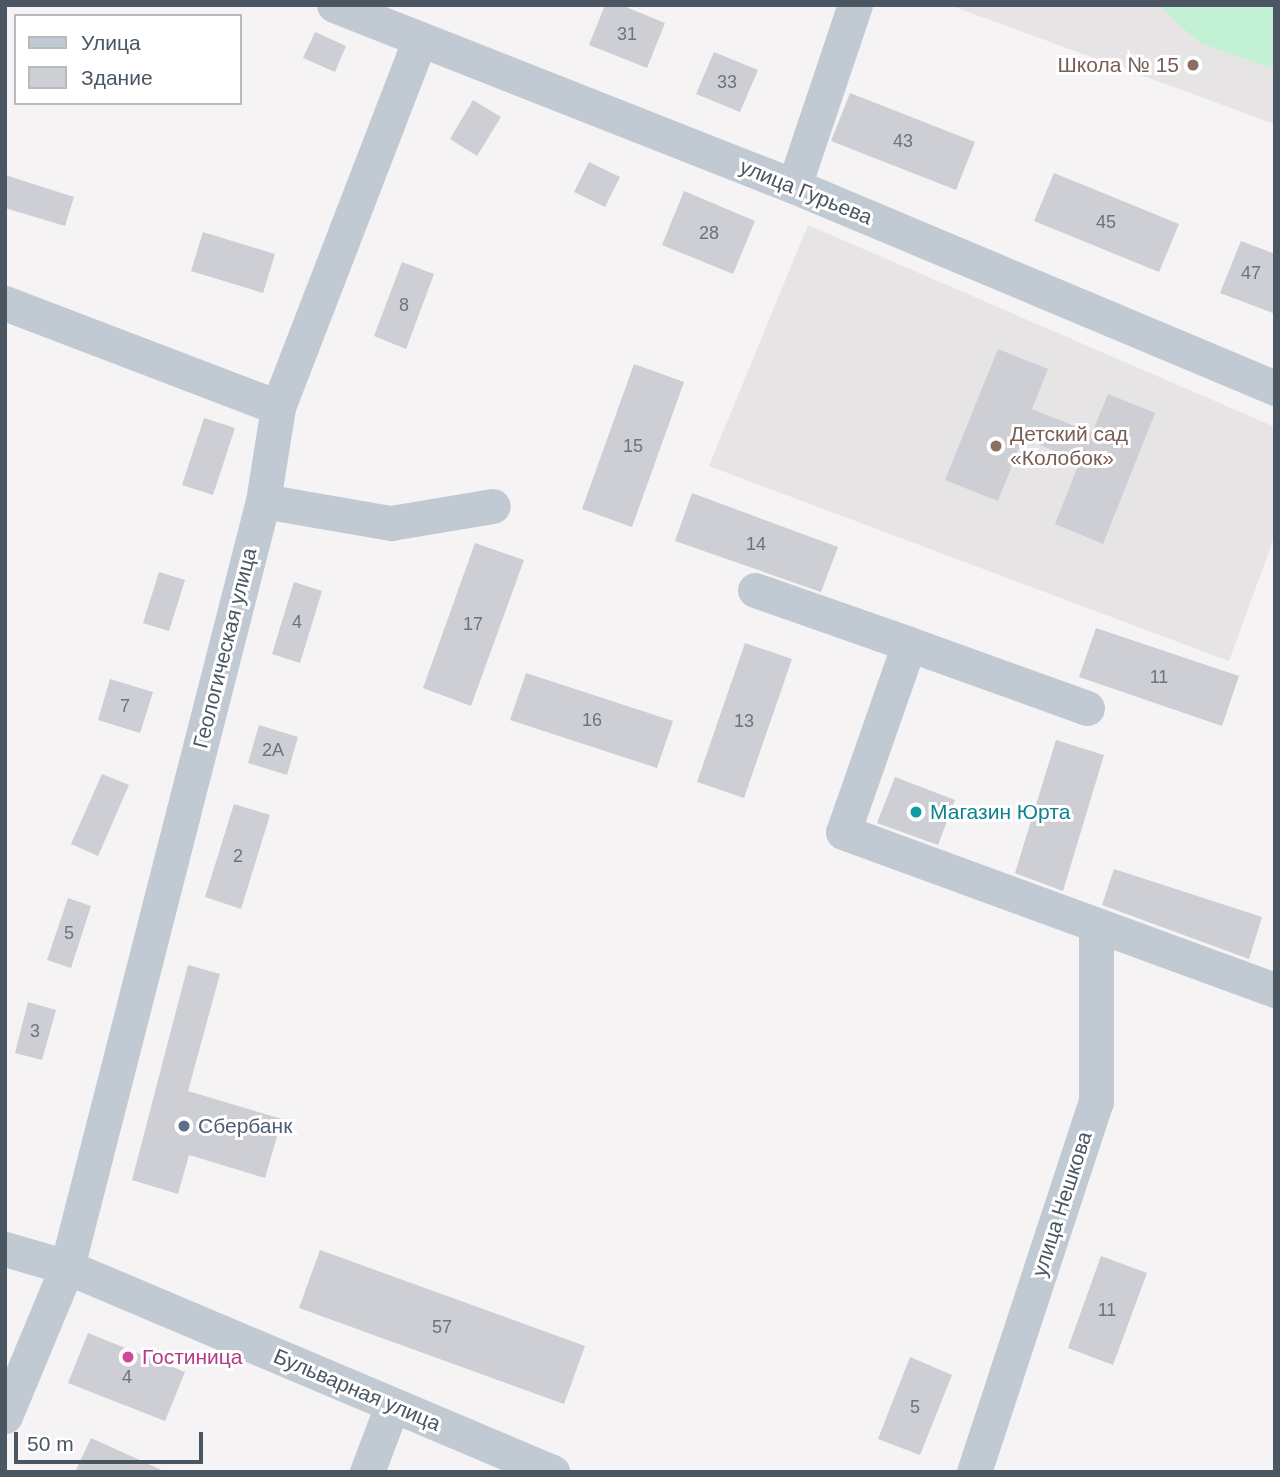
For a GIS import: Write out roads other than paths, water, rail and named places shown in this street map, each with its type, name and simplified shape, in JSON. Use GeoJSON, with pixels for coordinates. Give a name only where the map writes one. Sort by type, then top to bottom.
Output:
{"type":"FeatureCollection","features":[{"type":"Feature","properties":{"kind":"street","name":"улица Гурьева"},"geometry":{"type":"LineString","coordinates":[[334,5],[419,41],[794,186],[1275,388]]}},
{"type":"Feature","properties":{"kind":"street"},"geometry":{"type":"LineString","coordinates":[[794,186],[855,5]]}},
{"type":"Feature","properties":{"kind":"street","name":"Геологическая улица"},"geometry":{"type":"LineString","coordinates":[[5,1416],[67,1267],[263,501],[278,407],[419,41]]}},
{"type":"Feature","properties":{"kind":"street"},"geometry":{"type":"LineString","coordinates":[[5,303],[278,407]]}},
{"type":"Feature","properties":{"kind":"street"},"geometry":{"type":"LineString","coordinates":[[263,501],[391,523],[493,506]]}},
{"type":"Feature","properties":{"kind":"street"},"geometry":{"type":"LineString","coordinates":[[755,590],[1087,708]]}},
{"type":"Feature","properties":{"kind":"street"},"geometry":{"type":"LineString","coordinates":[[909,644],[843,832],[1096,928],[1275,990]]}},
{"type":"Feature","properties":{"kind":"street","name":"улица Нешкова"},"geometry":{"type":"LineString","coordinates":[[974,1472],[1096,1101],[1096,928]]}},
{"type":"Feature","properties":{"kind":"street","name":"Бульварная улица"},"geometry":{"type":"LineString","coordinates":[[5,1249],[67,1267],[552,1472]]}},
{"type":"Feature","properties":{"kind":"street"},"geometry":{"type":"LineString","coordinates":[[367,1472],[393,1406]]}},
{"type":"Feature","properties":{"kind":"place","name":"Школа № 15"},"geometry":{"type":"Point","coordinates":[1193,65]}},
{"type":"Feature","properties":{"kind":"place","name":"Детский сад «Колобок»"},"geometry":{"type":"Point","coordinates":[996,446]}},
{"type":"Feature","properties":{"kind":"place","name":"Магазин Юрта"},"geometry":{"type":"Point","coordinates":[916,812]}},
{"type":"Feature","properties":{"kind":"place","name":"Сбербанк"},"geometry":{"type":"Point","coordinates":[184,1126]}},
{"type":"Feature","properties":{"kind":"place","name":"Гостиница"},"geometry":{"type":"Point","coordinates":[128,1357]}}]}
